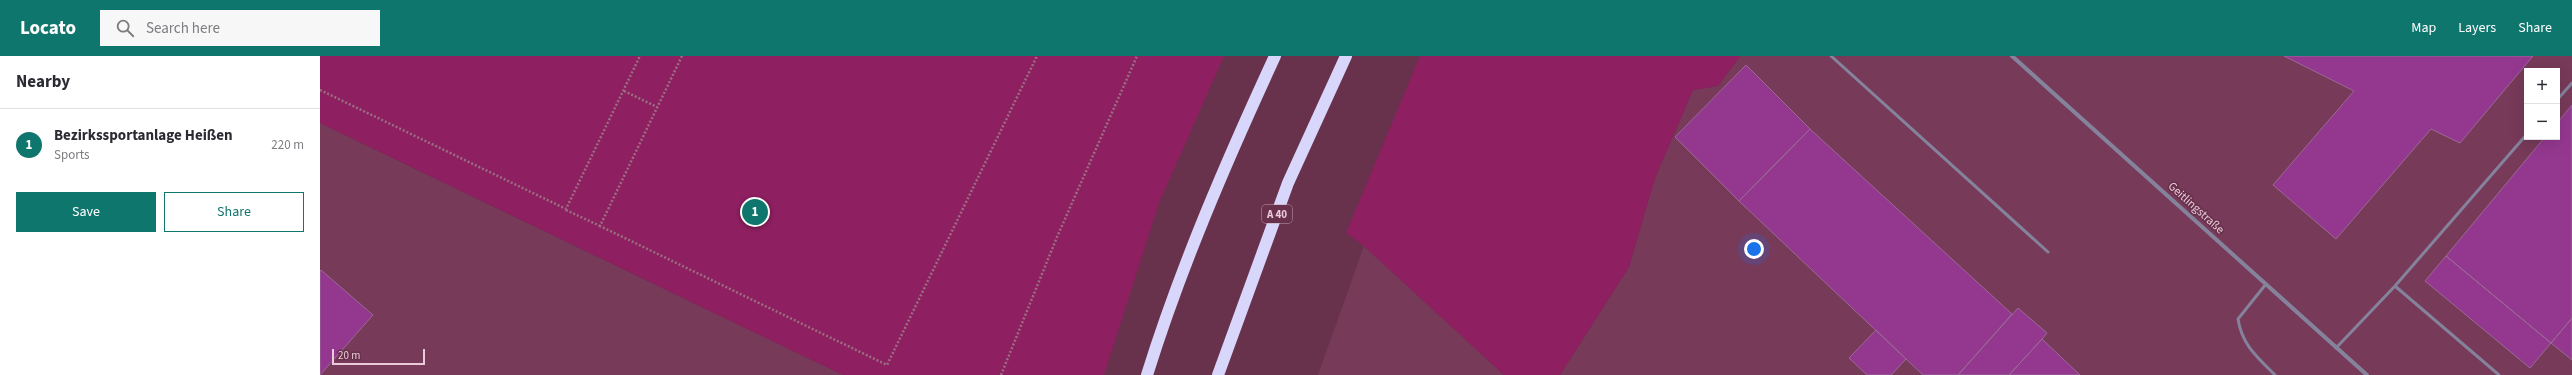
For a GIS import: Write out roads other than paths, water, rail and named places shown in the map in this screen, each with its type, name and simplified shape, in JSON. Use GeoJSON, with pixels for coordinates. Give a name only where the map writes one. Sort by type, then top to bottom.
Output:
{"type":"FeatureCollection","features":[{"type":"Feature","properties":{"kind":"highway"},"geometry":{"type":"LineString","coordinates":[[1147,375],[1158,341],[1231,151],[1275,56]]}},
{"type":"Feature","properties":{"kind":"highway","name":"A 40"},"geometry":{"type":"LineString","coordinates":[[1218,375],[1288,183],[1346,56]]}},
{"type":"Feature","properties":{"kind":"street","name":"Geitlingstraße"},"geometry":{"type":"LineString","coordinates":[[2012,56],[2367,375]]}},
{"type":"Feature","properties":{"kind":"lane"},"geometry":{"type":"LineString","coordinates":[[1831,56],[2048,252]]}},
{"type":"Feature","properties":{"kind":"lane"},"geometry":{"type":"LineString","coordinates":[[2560,97],[2572,83]]}},
{"type":"Feature","properties":{"kind":"lane"},"geometry":{"type":"LineString","coordinates":[[2336,348],[2395,286],[2524,137]]}},
{"type":"Feature","properties":{"kind":"lane"},"geometry":{"type":"LineString","coordinates":[[2266,284],[2238,319],[2247,347],[2275,375]]}},
{"type":"Feature","properties":{"kind":"lane"},"geometry":{"type":"LineString","coordinates":[[2395,286],[2499,375]]}},
{"type":"Feature","properties":{"kind":"place","name":"Bezirkssportanlage Heißen"},"geometry":{"type":"Point","coordinates":[755,212]}}]}
